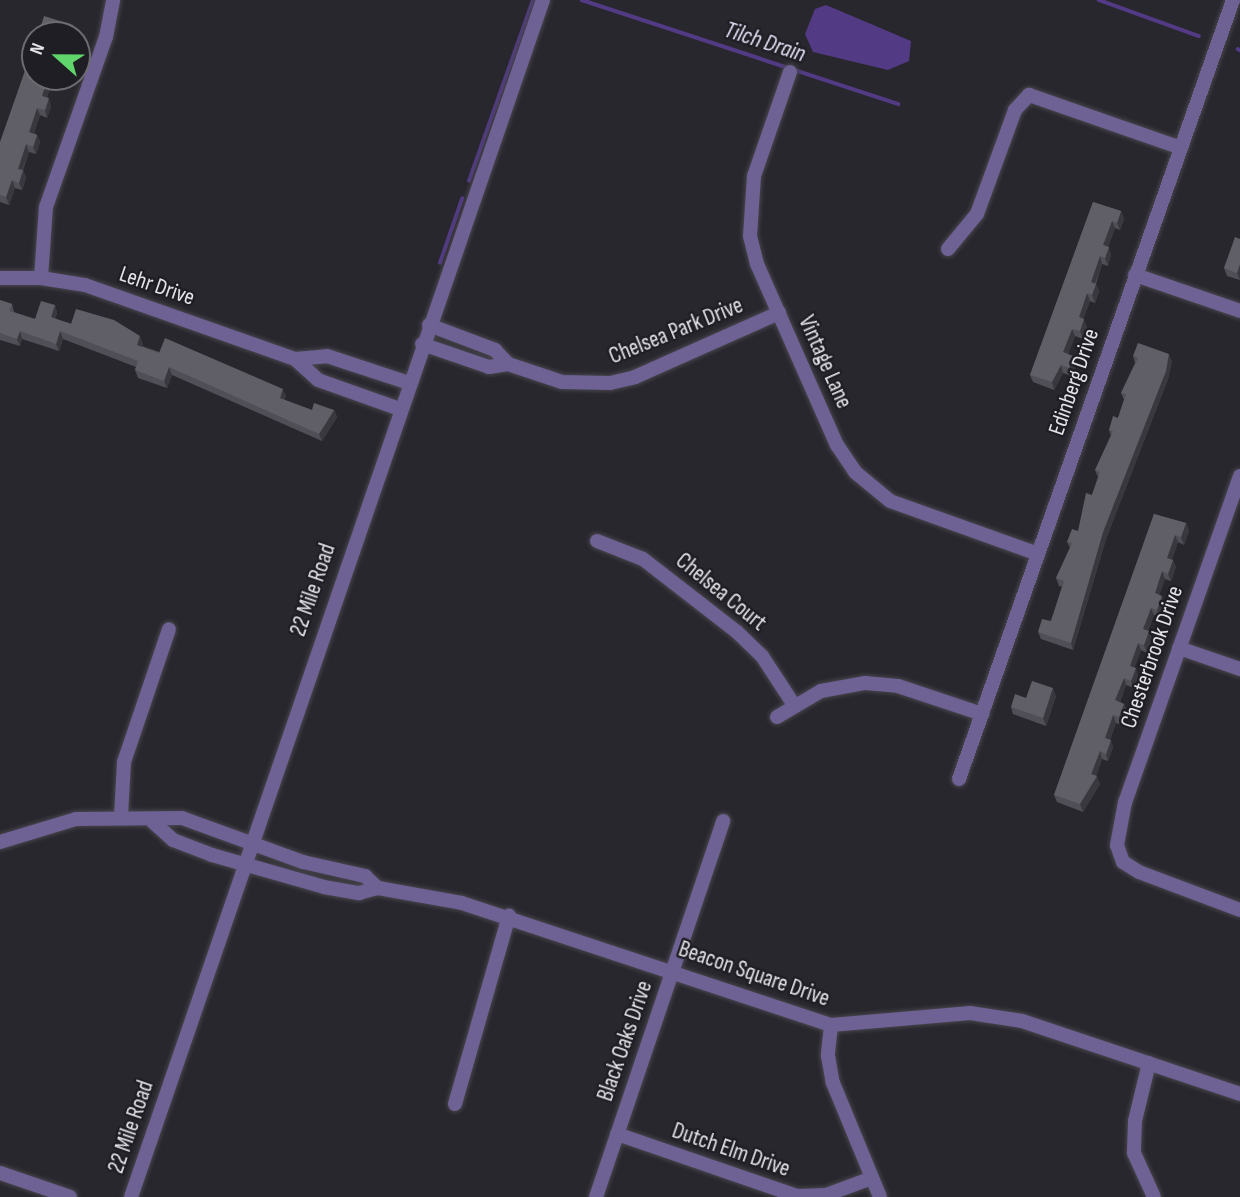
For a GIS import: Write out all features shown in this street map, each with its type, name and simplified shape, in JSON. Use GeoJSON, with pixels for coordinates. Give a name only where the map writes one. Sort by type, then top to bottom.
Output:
{"type":"FeatureCollection","features":[{"type":"Feature","properties":{"kind":"street"},"geometry":{"type":"LineString","coordinates":[[41,278],[46,207],[106,37],[113,0]]}},
{"type":"Feature","properties":{"kind":"street","name":"22 Mile Road"},"geometry":{"type":"LineString","coordinates":[[131,1197],[250,842],[544,0]]}},
{"type":"Feature","properties":{"kind":"street","name":"Edinberg Drive"},"geometry":{"type":"LineString","coordinates":[[959,779],[1233,0]]}},
{"type":"Feature","properties":{"kind":"street","name":"Vintage Lane"},"geometry":{"type":"LineString","coordinates":[[790,72],[759,160],[748,207],[753,251],[837,445],[866,484],[903,507],[1038,554]]}},
{"type":"Feature","properties":{"kind":"street"},"geometry":{"type":"LineString","coordinates":[[948,249],[977,214],[1023,98],[1035,96],[1181,148]]}},
{"type":"Feature","properties":{"kind":"street"},"geometry":{"type":"LineString","coordinates":[[1135,275],[1240,311]]}},
{"type":"Feature","properties":{"kind":"street","name":"Lehr Drive"},"geometry":{"type":"LineString","coordinates":[[0,278],[41,278],[85,285],[295,359],[318,380],[400,409]]}},
{"type":"Feature","properties":{"kind":"street","name":"Chelsea Park Drive"},"geometry":{"type":"LineString","coordinates":[[422,344],[489,367],[508,364],[562,382],[622,381],[779,313]]}},
{"type":"Feature","properties":{"kind":"street","name":"Chelsea Park Drive"},"geometry":{"type":"LineString","coordinates":[[429,325],[495,350],[508,364]]}},
{"type":"Feature","properties":{"kind":"street","name":"Lehr Drive"},"geometry":{"type":"LineString","coordinates":[[295,359],[327,356],[409,383]]}},
{"type":"Feature","properties":{"kind":"street","name":"Chesterbrook Drive"},"geometry":{"type":"LineString","coordinates":[[1239,485],[1125,802],[1118,855],[1151,878],[1240,910]]}},
{"type":"Feature","properties":{"kind":"street","name":"Chelsea Court"},"geometry":{"type":"LineString","coordinates":[[597,541],[643,559],[737,632],[762,656],[794,705]]}},
{"type":"Feature","properties":{"kind":"street"},"geometry":{"type":"LineString","coordinates":[[121,817],[124,762],[169,629]]}},
{"type":"Feature","properties":{"kind":"street"},"geometry":{"type":"LineString","coordinates":[[1179,648],[1240,669]]}},
{"type":"Feature","properties":{"kind":"street"},"geometry":{"type":"LineString","coordinates":[[777,717],[794,705],[835,687],[873,683],[898,685],[982,714]]}},
{"type":"Feature","properties":{"kind":"street","name":"Beacon Square Drive"},"geometry":{"type":"LineString","coordinates":[[0,842],[76,819],[121,817],[153,821],[182,818],[303,862],[365,876],[377,888]]}},
{"type":"Feature","properties":{"kind":"street","name":"Beacon Square Drive"},"geometry":{"type":"LineString","coordinates":[[153,821],[181,844],[243,864],[324,887],[359,893],[377,888],[509,916],[831,1025],[970,1013],[1022,1021],[1240,1094]]}},
{"type":"Feature","properties":{"kind":"street","name":"Black Oaks Drive"},"geometry":{"type":"LineString","coordinates":[[596,1197],[723,821]]}},
{"type":"Feature","properties":{"kind":"street"},"geometry":{"type":"LineString","coordinates":[[455,1104],[509,916]]}},
{"type":"Feature","properties":{"kind":"street"},"geometry":{"type":"LineString","coordinates":[[831,1025],[828,1056],[833,1083],[880,1197]]}},
{"type":"Feature","properties":{"kind":"street"},"geometry":{"type":"LineString","coordinates":[[1149,1063],[1135,1121],[1134,1153],[1154,1197]]}},
{"type":"Feature","properties":{"kind":"street","name":"Dutch Elm Drive"},"geometry":{"type":"LineString","coordinates":[[617,1134],[797,1196],[826,1195],[872,1178]]}},
{"type":"Feature","properties":{"kind":"street"},"geometry":{"type":"LineString","coordinates":[[0,1172],[70,1197]]}},
{"type":"Feature","properties":{"kind":"shaded area"},"geometry":{"type":"Polygon","coordinates":[[[826,5],[911,41],[909,61],[888,70],[813,52],[805,34],[815,9],[826,5]]]}},
{"type":"Feature","properties":{"kind":"building"},"geometry":{"type":"Polygon","coordinates":[[[44,16],[60,21],[42,21],[44,16]]]}},
{"type":"Feature","properties":{"kind":"building"},"geometry":{"type":"Polygon","coordinates":[[[21,82],[21,91],[44,91],[42,96],[49,98],[45,110],[37,108],[29,132],[37,135],[33,147],[26,144],[18,169],[23,170],[19,183],[12,180],[6,197],[0,195],[0,142],[21,82]]]}},
{"type":"Feature","properties":{"kind":"building"},"geometry":{"type":"Polygon","coordinates":[[[1093,202],[1121,211],[1117,223],[1112,221],[1103,245],[1109,247],[1105,258],[1100,256],[1091,282],[1096,284],[1092,295],[1087,293],[1079,317],[1084,319],[1080,331],[1072,329],[1063,352],[1073,356],[1069,368],[1061,365],[1052,382],[1030,375],[1093,202]]]}},
{"type":"Feature","properties":{"kind":"building"},"geometry":{"type":"Polygon","coordinates":[[[1235,237],[1240,239],[1240,264],[1237,273],[1224,268],[1235,237]]]}},
{"type":"Feature","properties":{"kind":"building"},"geometry":{"type":"Polygon","coordinates":[[[0,300],[12,304],[9,311],[35,319],[41,301],[55,305],[51,317],[71,324],[76,309],[114,320],[140,336],[137,345],[159,353],[165,338],[283,389],[280,398],[312,410],[314,403],[334,410],[319,434],[169,367],[164,381],[135,370],[138,361],[60,331],[56,344],[20,331],[17,339],[0,333],[0,300]]]}},
{"type":"Feature","properties":{"kind":"building"},"geometry":{"type":"Polygon","coordinates":[[[1138,343],[1169,354],[1166,371],[1103,532],[1071,643],[1038,632],[1042,619],[1051,621],[1064,581],[1056,578],[1072,543],[1067,542],[1072,529],[1078,531],[1086,493],[1092,495],[1100,472],[1095,470],[1113,431],[1109,430],[1113,416],[1118,418],[1126,394],[1121,393],[1138,358],[1133,356],[1138,343]]]}},
{"type":"Feature","properties":{"kind":"building"},"geometry":{"type":"Polygon","coordinates":[[[1154,514],[1186,523],[1181,537],[1175,535],[1167,558],[1173,560],[1168,574],[1162,571],[1155,593],[1162,596],[1157,610],[1151,608],[1143,629],[1149,631],[1144,645],[1138,643],[1130,666],[1136,668],[1131,681],[1124,678],[1115,700],[1124,704],[1119,717],[1113,715],[1105,738],[1111,740],[1106,754],[1100,751],[1091,774],[1097,776],[1080,804],[1054,795],[1154,514]]]}},
{"type":"Feature","properties":{"kind":"building"},"geometry":{"type":"Polygon","coordinates":[[[1032,681],[1053,688],[1043,718],[1011,707],[1015,694],[1026,698],[1032,681]]]}},
{"type":"Feature","properties":{"kind":"waterway","name":"Tilch Drain"},"geometry":{"type":"LineString","coordinates":[[469,181],[533,0]]}},
{"type":"Feature","properties":{"kind":"waterway","name":"Tilch Drain"},"geometry":{"type":"LineString","coordinates":[[582,0],[898,104]]}},
{"type":"Feature","properties":{"kind":"waterway"},"geometry":{"type":"LineString","coordinates":[[1099,0],[1199,36]]}},
{"type":"Feature","properties":{"kind":"waterway","name":"Tilch Drain"},"geometry":{"type":"LineString","coordinates":[[440,263],[462,199]]}}]}
